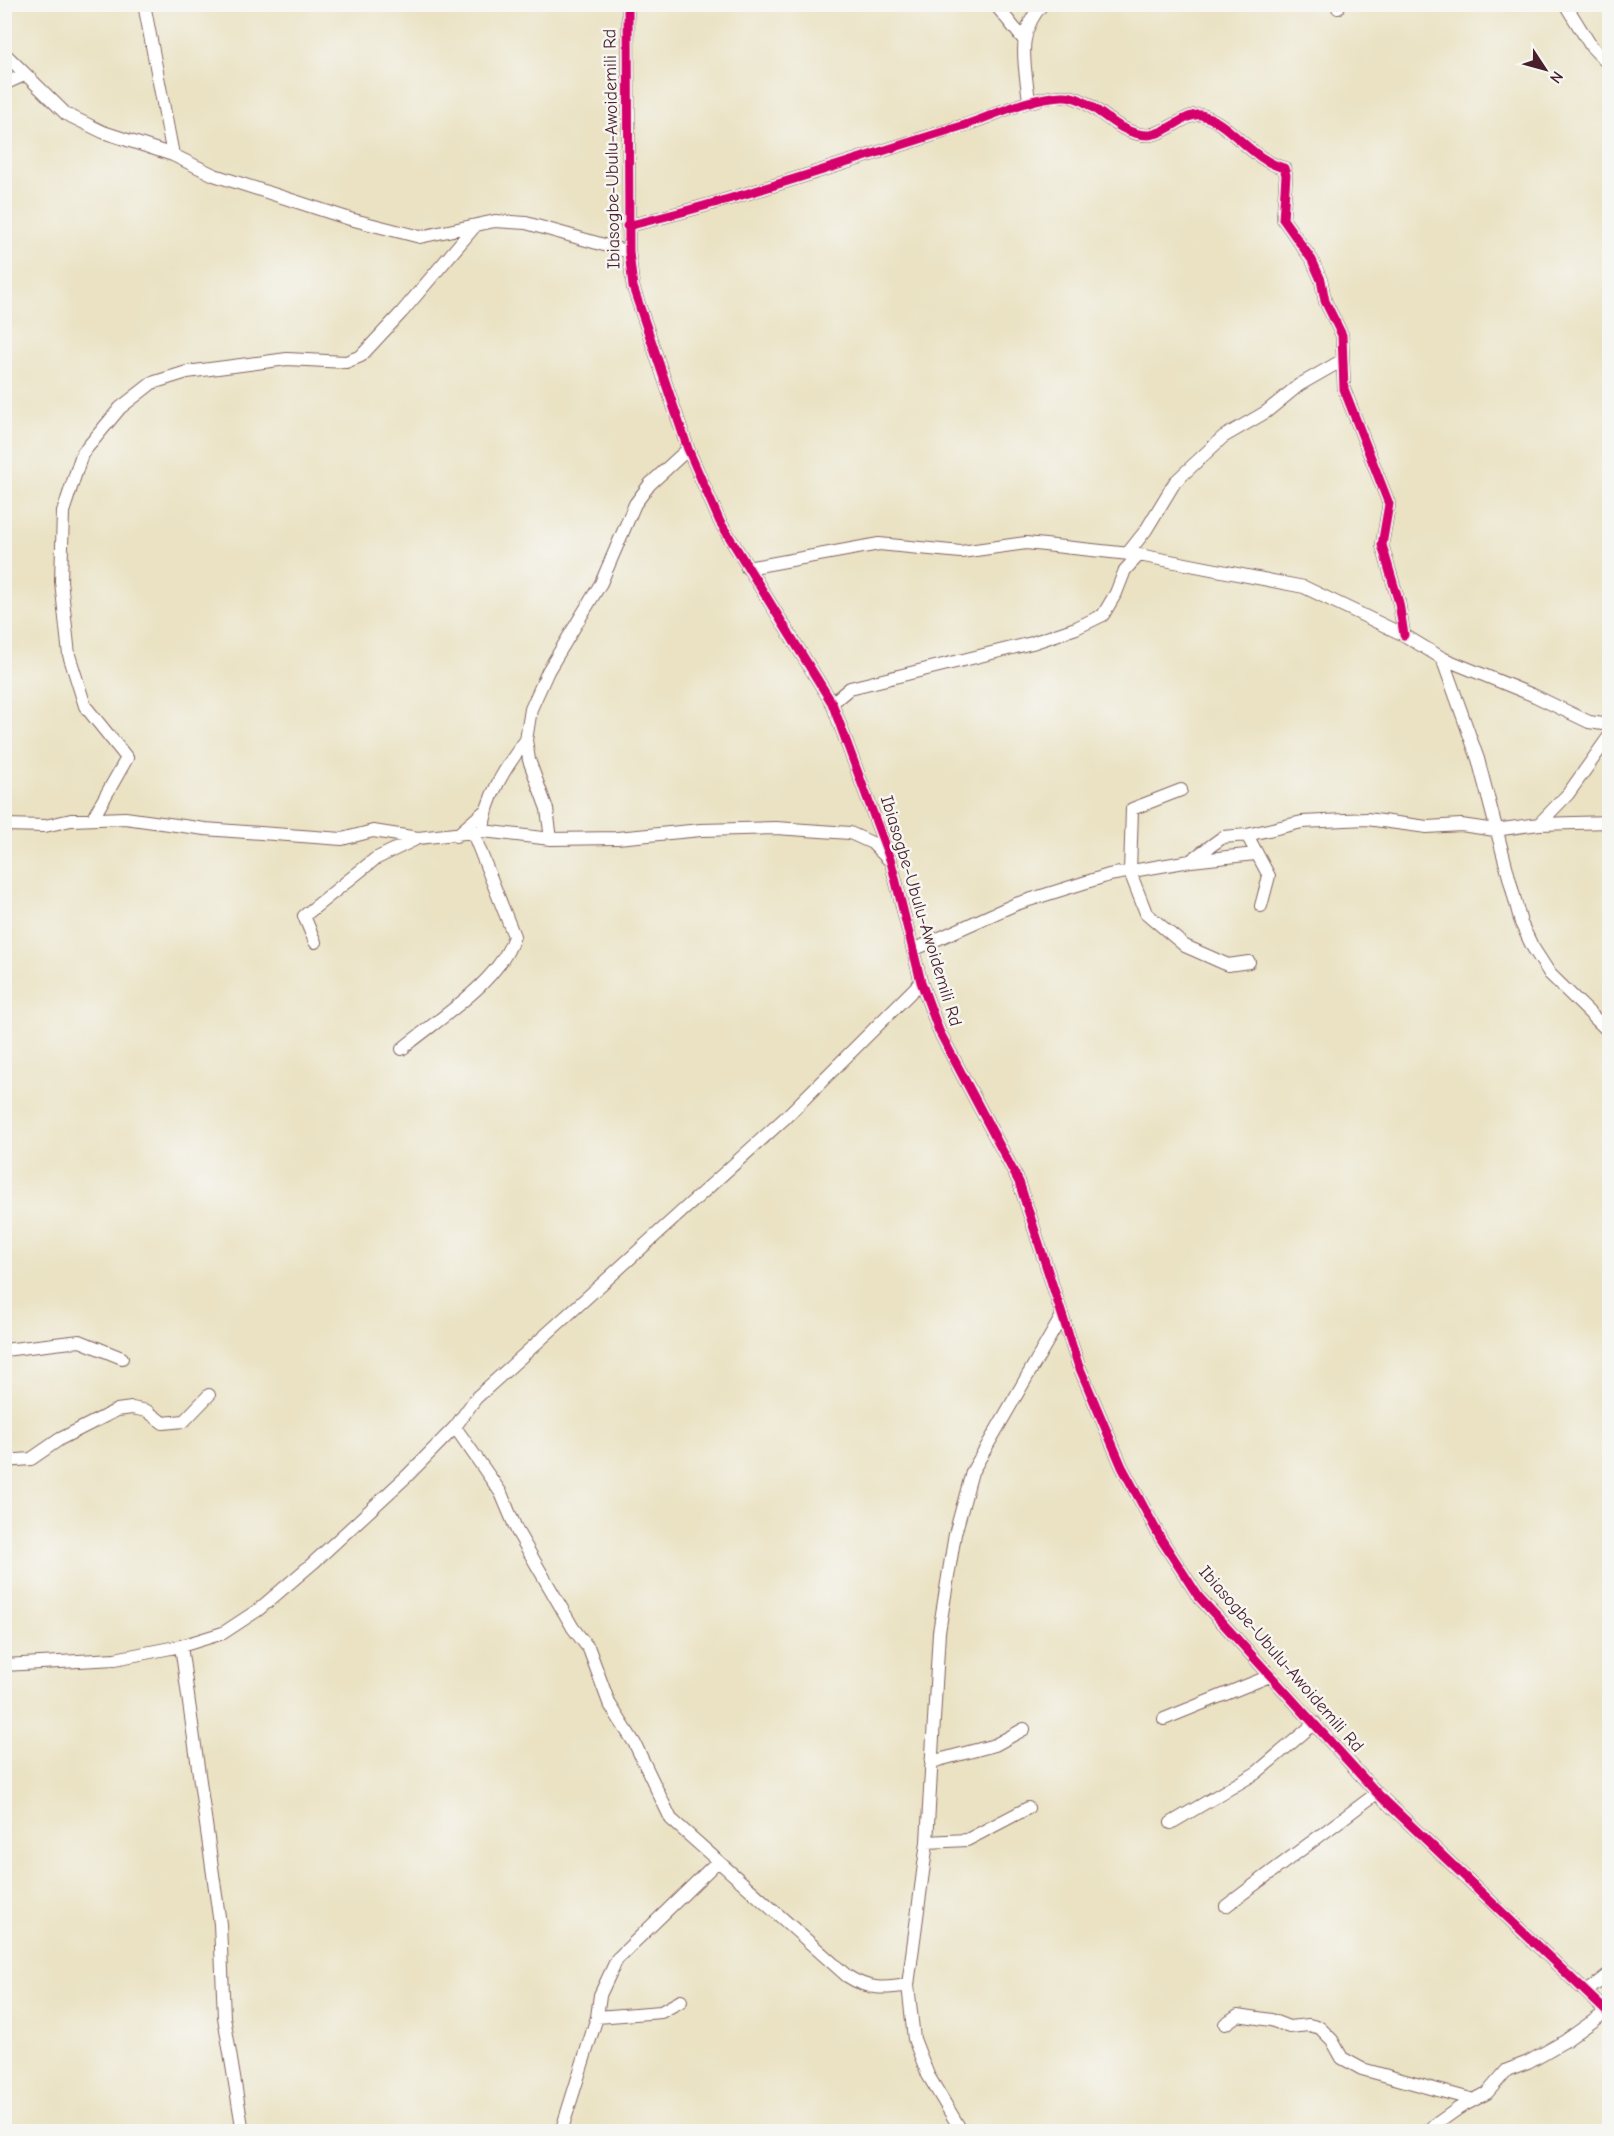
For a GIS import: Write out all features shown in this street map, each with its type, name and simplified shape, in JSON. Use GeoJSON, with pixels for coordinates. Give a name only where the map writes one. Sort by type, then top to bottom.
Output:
{"type":"FeatureCollection","features":[{"type":"Feature","properties":{"kind":"street"},"geometry":{"type":"LineString","coordinates":[[144,4],[173,155]]}},
{"type":"Feature","properties":{"kind":"street","name":"Ibiasogbe-Ubulu-Awoidemili Rd"},"geometry":{"type":"LineString","coordinates":[[628,4],[627,226],[633,287],[688,449],[720,522],[832,703],[891,861],[921,982],[939,1031],[1019,1182],[1078,1364],[1122,1467],[1161,1539],[1198,1596],[1377,1793],[1608,2014]]}},
{"type":"Feature","properties":{"kind":"street"},"geometry":{"type":"LineString","coordinates":[[995,4],[1024,40]]}},
{"type":"Feature","properties":{"kind":"street"},"geometry":{"type":"LineString","coordinates":[[1029,101],[1024,40],[1030,18],[1044,4]]}},
{"type":"Feature","properties":{"kind":"street"},"geometry":{"type":"LineString","coordinates":[[1565,4],[1591,46],[1610,66]]}},
{"type":"Feature","properties":{"kind":"street"},"geometry":{"type":"LineString","coordinates":[[4,54],[66,114],[103,132],[173,155],[214,175],[350,219],[420,237],[495,221],[526,223],[629,252]]}},
{"type":"Feature","properties":{"kind":"street"},"geometry":{"type":"LineString","coordinates":[[4,84],[24,75]]}},
{"type":"Feature","properties":{"kind":"street"},"geometry":{"type":"LineString","coordinates":[[627,226],[813,173],[965,125],[1029,101],[1065,96],[1075,98],[1120,128],[1148,135],[1166,130],[1194,114],[1204,116],[1234,135],[1260,159],[1284,168],[1286,175],[1283,219],[1312,260],[1321,280],[1324,301],[1342,335],[1341,361],[1344,389],[1389,504],[1382,545],[1399,603],[1404,635]]}},
{"type":"Feature","properties":{"kind":"street"},"geometry":{"type":"LineString","coordinates":[[93,818],[127,758],[85,706],[69,654],[61,581],[63,512],[82,454],[120,408],[152,383],[187,372],[286,359],[346,362],[361,356],[402,312],[475,226]]}},
{"type":"Feature","properties":{"kind":"street"},"geometry":{"type":"LineString","coordinates":[[832,703],[850,688],[1032,644],[1076,628],[1103,615],[1146,530],[1175,482],[1223,437],[1266,412],[1299,385],[1341,361]]}},
{"type":"Feature","properties":{"kind":"street"},"geometry":{"type":"LineString","coordinates":[[551,840],[548,809],[529,760],[526,740],[531,709],[544,680],[601,583],[635,504],[650,484],[688,449]]}},
{"type":"Feature","properties":{"kind":"street"},"geometry":{"type":"LineString","coordinates":[[747,568],[879,544],[961,552],[1026,543],[1133,555],[1304,587],[1404,635],[1443,658],[1535,696],[1589,722],[1610,725]]}},
{"type":"Feature","properties":{"kind":"street"},"geometry":{"type":"LineString","coordinates":[[1443,658],[1478,759],[1521,923],[1532,946],[1550,974],[1610,1033]]}},
{"type":"Feature","properties":{"kind":"street"},"geometry":{"type":"LineString","coordinates":[[1539,824],[1568,794],[1610,735]]}},
{"type":"Feature","properties":{"kind":"street"},"geometry":{"type":"LineString","coordinates":[[402,1049],[475,990],[508,953],[514,936],[478,832],[512,758],[526,740]]}},
{"type":"Feature","properties":{"kind":"street"},"geometry":{"type":"LineString","coordinates":[[1181,790],[1131,809],[1130,872],[1146,913],[1185,946],[1228,964],[1249,962]]}},
{"type":"Feature","properties":{"kind":"street"},"geometry":{"type":"LineString","coordinates":[[456,836],[487,809]]}},
{"type":"Feature","properties":{"kind":"street"},"geometry":{"type":"LineString","coordinates":[[4,825],[45,826],[93,818],[125,818],[205,829],[342,839],[373,831],[417,838],[456,836],[478,832],[551,840],[776,828],[863,835],[878,825]]}},
{"type":"Feature","properties":{"kind":"street"},"geometry":{"type":"LineString","coordinates":[[1190,861],[1223,837],[1247,835],[1302,822],[1367,819],[1426,827],[1461,825],[1495,830],[1539,824],[1610,822]]}},
{"type":"Feature","properties":{"kind":"street"},"geometry":{"type":"LineString","coordinates":[[856,835],[872,843],[891,861]]}},
{"type":"Feature","properties":{"kind":"street"},"geometry":{"type":"LineString","coordinates":[[1247,835],[1255,854],[1269,876],[1261,906]]}},
{"type":"Feature","properties":{"kind":"street"},"geometry":{"type":"LineString","coordinates":[[315,942],[304,916],[375,859],[417,838]]}},
{"type":"Feature","properties":{"kind":"street"},"geometry":{"type":"LineString","coordinates":[[913,950],[1016,904],[1109,875],[1190,861],[1255,854]]}},
{"type":"Feature","properties":{"kind":"street"},"geometry":{"type":"LineString","coordinates":[[4,1665],[115,1659],[181,1646],[223,1633],[278,1594],[407,1476],[455,1427],[476,1398],[785,1118],[921,982]]}},
{"type":"Feature","properties":{"kind":"street"},"geometry":{"type":"LineString","coordinates":[[962,2132],[928,2075],[914,2039],[908,1985],[927,1842],[939,1632],[955,1534],[972,1472],[1062,1316]]}},
{"type":"Feature","properties":{"kind":"street"},"geometry":{"type":"LineString","coordinates":[[4,1350],[80,1341],[122,1358]]}},
{"type":"Feature","properties":{"kind":"street"},"geometry":{"type":"LineString","coordinates":[[4,1461],[31,1459],[60,1438],[117,1410],[132,1408],[147,1411],[163,1423],[184,1421],[209,1395]]}},
{"type":"Feature","properties":{"kind":"street"},"geometry":{"type":"LineString","coordinates":[[455,1427],[501,1493],[517,1532],[573,1628],[589,1649],[609,1703],[634,1744],[671,1819],[848,1976],[863,1986],[881,1990],[908,1985]]}},
{"type":"Feature","properties":{"kind":"street"},"geometry":{"type":"LineString","coordinates":[[181,1646],[220,1924],[224,2017],[243,2132]]}},
{"type":"Feature","properties":{"kind":"street"},"geometry":{"type":"LineString","coordinates":[[1164,1719],[1270,1676]]}},
{"type":"Feature","properties":{"kind":"street"},"geometry":{"type":"LineString","coordinates":[[1171,1823],[1256,1773],[1315,1723]]}},
{"type":"Feature","properties":{"kind":"street"},"geometry":{"type":"LineString","coordinates":[[931,1762],[995,1744],[1024,1729]]}},
{"type":"Feature","properties":{"kind":"street"},"geometry":{"type":"LineString","coordinates":[[1226,1906],[1377,1793]]}},
{"type":"Feature","properties":{"kind":"street"},"geometry":{"type":"LineString","coordinates":[[927,1842],[967,1840],[1028,1808]]}},
{"type":"Feature","properties":{"kind":"street"},"geometry":{"type":"LineString","coordinates":[[561,2132],[597,2017],[600,1995],[617,1959],[717,1861]]}},
{"type":"Feature","properties":{"kind":"street"},"geometry":{"type":"LineString","coordinates":[[1586,1992],[1610,1973]]}},
{"type":"Feature","properties":{"kind":"street"},"geometry":{"type":"LineString","coordinates":[[597,2017],[661,2012],[681,2001]]}},
{"type":"Feature","properties":{"kind":"street"},"geometry":{"type":"LineString","coordinates":[[1425,2132],[1487,2093],[1507,2070],[1555,2046],[1608,2014]]}},
{"type":"Feature","properties":{"kind":"street"},"geometry":{"type":"LineString","coordinates":[[1225,2024],[1238,2015],[1271,2020],[1289,2027],[1309,2025],[1320,2028],[1332,2040],[1342,2058],[1362,2068],[1474,2100]]}},
{"type":"Feature","properties":{"kind":"cycle path"},"geometry":{"type":"LineString","coordinates":[[628,4],[629,252],[633,287],[688,449],[720,522],[832,703],[891,862],[921,982],[939,1031],[1019,1182],[1078,1364],[1122,1467],[1161,1539],[1198,1596],[1377,1793],[1610,2015]]}},
{"type":"Feature","properties":{"kind":"cycle path"},"geometry":{"type":"LineString","coordinates":[[627,226],[754,191],[962,126],[1024,103],[1049,97],[1073,97],[1083,101],[1123,128],[1147,135],[1195,115],[1211,119],[1261,157],[1284,168],[1286,175],[1283,219],[1312,260],[1321,280],[1325,301],[1342,335],[1344,389],[1389,504],[1382,545],[1399,603],[1404,635]]}}]}
